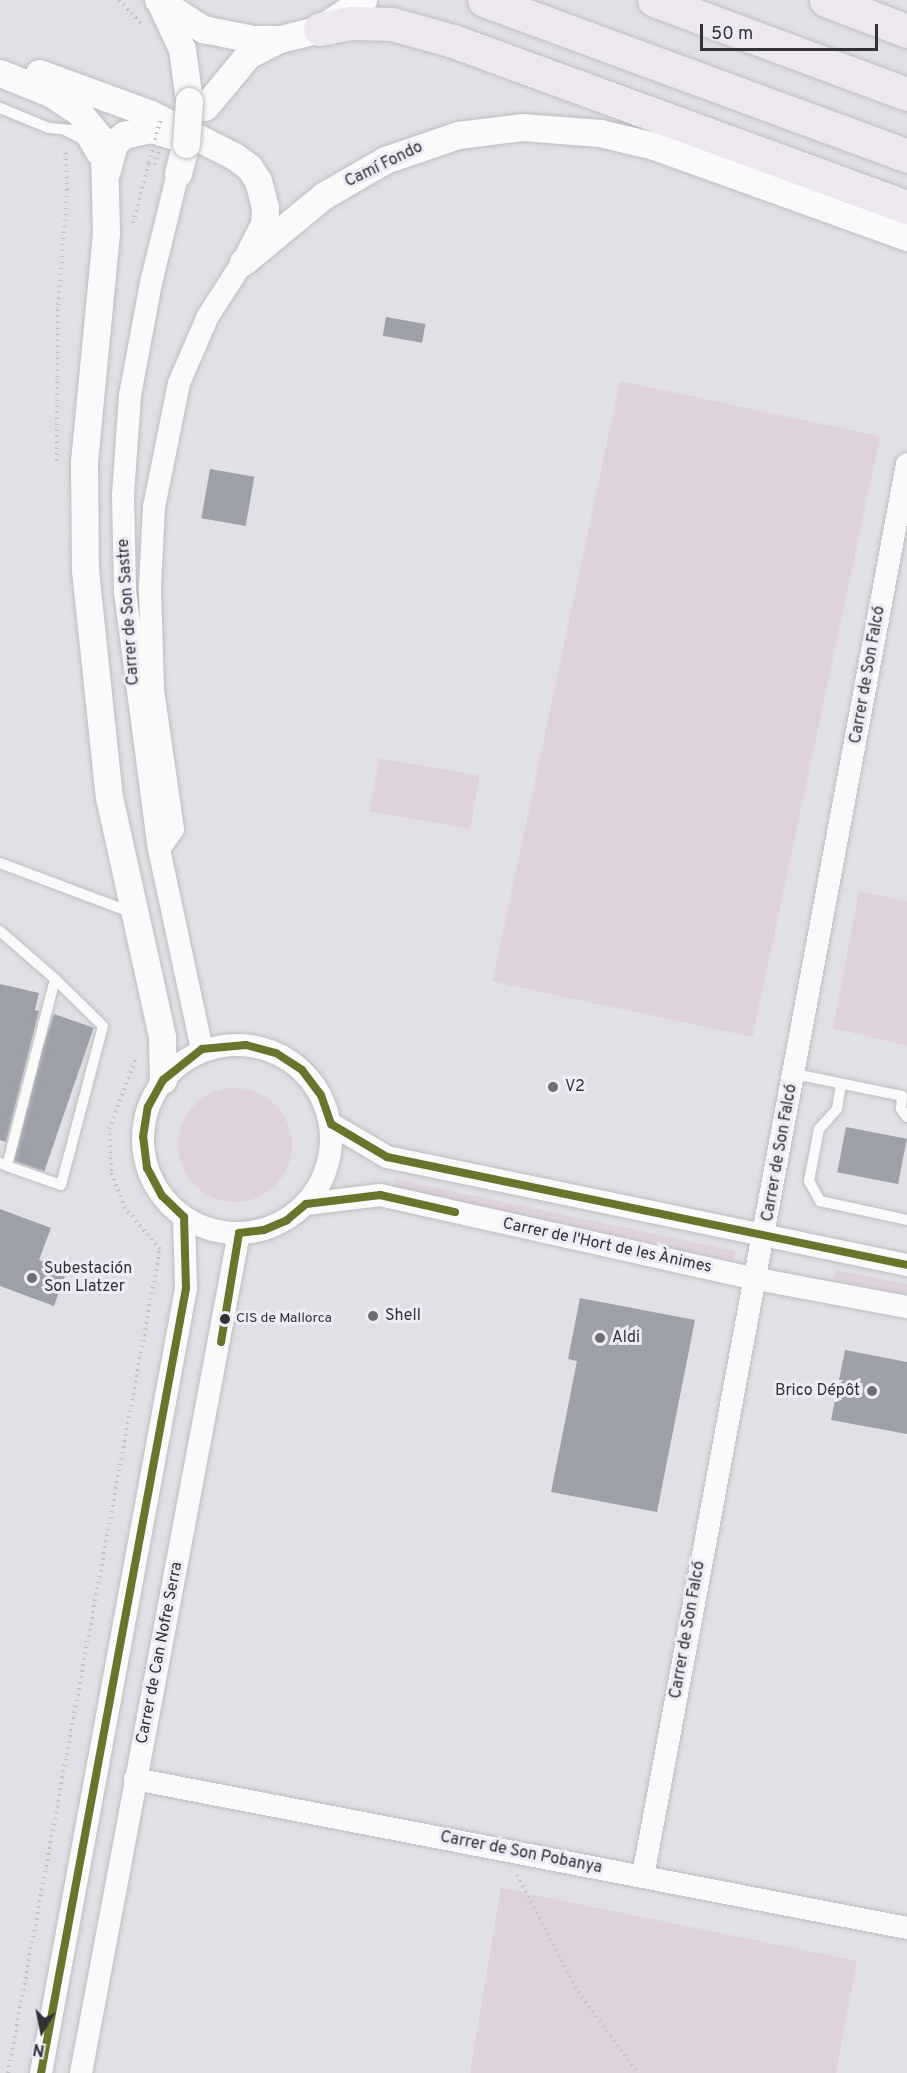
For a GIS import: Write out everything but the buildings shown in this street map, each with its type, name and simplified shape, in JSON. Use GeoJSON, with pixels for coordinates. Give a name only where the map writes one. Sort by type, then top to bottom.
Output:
{"type":"FeatureCollection","features":[{"type":"Feature","properties":{"kind":"highway"},"geometry":{"type":"LineString","coordinates":[[484,0],[907,156]]}},
{"type":"Feature","properties":{"kind":"highway"},"geometry":{"type":"LineString","coordinates":[[654,0],[907,94]]}},
{"type":"Feature","properties":{"kind":"highway"},"geometry":{"type":"LineString","coordinates":[[826,0],[907,31]]}},
{"type":"Feature","properties":{"kind":"highway"},"geometry":{"type":"LineString","coordinates":[[320,29],[351,23],[392,24],[453,41],[902,230]]}},
{"type":"Feature","properties":{"kind":"street"},"geometry":{"type":"LineString","coordinates":[[159,1],[184,20],[224,35],[280,39]]}},
{"type":"Feature","properties":{"kind":"street"},"geometry":{"type":"LineString","coordinates":[[159,1],[182,49],[186,105],[186,144],[167,169]]}},
{"type":"Feature","properties":{"kind":"street"},"geometry":{"type":"LineString","coordinates":[[186,105],[248,55],[280,39],[320,29],[362,1]]}},
{"type":"Feature","properties":{"kind":"street"},"geometry":{"type":"LineString","coordinates":[[0,58],[151,114],[214,146],[249,167],[263,194],[264,224],[243,262],[208,316],[179,383],[154,507],[150,586],[153,690],[173,829],[159,849]]}},
{"type":"Feature","properties":{"kind":"street"},"geometry":{"type":"LineString","coordinates":[[0,72],[56,97],[105,126],[106,233],[84,462],[85,570],[109,797],[162,1037],[163,1080]]}},
{"type":"Feature","properties":{"kind":"street","name":"Camí Fondo"},"geometry":{"type":"LineString","coordinates":[[243,262],[323,196],[385,160],[458,135],[522,127],[600,133],[654,146],[902,230]]}},
{"type":"Feature","properties":{"kind":"street"},"geometry":{"type":"LineString","coordinates":[[107,170],[114,143],[124,135],[150,129],[214,146]]}},
{"type":"Feature","properties":{"kind":"street","name":"Carrer de Son Sastre"},"geometry":{"type":"LineString","coordinates":[[167,169],[135,364],[123,495],[129,649],[159,849],[202,1050]]}},
{"type":"Feature","properties":{"kind":"street","name":"Carrer de Son Falcó"},"geometry":{"type":"LineString","coordinates":[[643,1876],[747,1310],[757,1279],[907,464]]}},
{"type":"Feature","properties":{"kind":"street"},"geometry":{"type":"LineString","coordinates":[[246,1045],[276,1053],[302,1070],[321,1095],[331,1124],[331,1153],[323,1180],[306,1204],[272,1226],[239,1233],[201,1226],[184,1217],[162,1196],[147,1168],[142,1137],[148,1107],[163,1080],[202,1050],[246,1045]]}},
{"type":"Feature","properties":{"kind":"street"},"geometry":{"type":"LineString","coordinates":[[331,1124],[387,1157],[907,1265]]}},
{"type":"Feature","properties":{"kind":"street","name":"Carrer de l'Hort de les Ànimes"},"geometry":{"type":"LineString","coordinates":[[306,1204],[380,1195],[757,1279],[907,1307]]}},
{"type":"Feature","properties":{"kind":"street"},"geometry":{"type":"LineString","coordinates":[[41,2073],[186,1288],[184,1217]]}},
{"type":"Feature","properties":{"kind":"street","name":"Carrer de Can Nofre Serra"},"geometry":{"type":"LineString","coordinates":[[81,2073],[135,1779],[228,1308],[239,1233]]}},
{"type":"Feature","properties":{"kind":"street","name":"Carrer de Son Pobanya"},"geometry":{"type":"LineString","coordinates":[[135,1779],[907,1928]]}},
{"type":"Feature","properties":{"kind":"lane"},"geometry":{"type":"LineString","coordinates":[[0,108],[65,130],[90,148],[95,169],[89,285],[95,346]]}},
{"type":"Feature","properties":{"kind":"lane"},"geometry":{"type":"LineString","coordinates":[[65,130],[105,126],[150,129]]}},
{"type":"Feature","properties":{"kind":"lane"},"geometry":{"type":"LineString","coordinates":[[0,863],[134,913]]}},
{"type":"Feature","properties":{"kind":"lane"},"geometry":{"type":"LineString","coordinates":[[0,931],[55,979],[103,1026],[61,1185],[4,1165],[55,979]]}},
{"type":"Feature","properties":{"kind":"lane"},"geometry":{"type":"LineString","coordinates":[[795,1074],[902,1096],[901,1109],[907,1117]]}},
{"type":"Feature","properties":{"kind":"lane"},"geometry":{"type":"LineString","coordinates":[[841,1084],[837,1109],[819,1129],[809,1181],[820,1201],[907,1220]]}},
{"type":"Feature","properties":{"kind":"path"},"geometry":{"type":"LineString","coordinates":[[149,163],[186,105]]}},
{"type":"Feature","properties":{"kind":"path"},"geometry":{"type":"LineString","coordinates":[[140,225],[167,169]]}},
{"type":"Feature","properties":{"kind":"path"},"geometry":{"type":"LineString","coordinates":[[8,2073],[160,1249],[125,1209],[111,1171],[109,1129],[138,1052]]}},
{"type":"Feature","properties":{"kind":"path"},"geometry":{"type":"LineString","coordinates":[[504,1850],[578,1992],[638,2073]]}},
{"type":"Feature","properties":{"kind":"shaded area"},"geometry":{"type":"Polygon","coordinates":[[[620,381],[880,436],[753,1037],[492,982],[620,381]]]}},
{"type":"Feature","properties":{"kind":"shaded area"},"geometry":{"type":"Polygon","coordinates":[[[379,758],[479,776],[470,829],[370,811],[379,758]]]}},
{"type":"Feature","properties":{"kind":"shaded area"},"geometry":{"type":"Polygon","coordinates":[[[859,891],[907,901],[907,1046],[833,1028],[859,891]]]}},
{"type":"Feature","properties":{"kind":"shaded area"},"geometry":{"type":"Polygon","coordinates":[[[235,1088],[257,1092],[276,1104],[288,1123],[292,1145],[288,1167],[276,1186],[257,1198],[235,1202],[213,1198],[194,1186],[182,1167],[178,1145],[182,1123],[194,1104],[213,1092],[235,1088]]]}},
{"type":"Feature","properties":{"kind":"shaded area"},"geometry":{"type":"Polygon","coordinates":[[[395,1179],[735,1251],[733,1261],[393,1189],[395,1179]]]}},
{"type":"Feature","properties":{"kind":"shaded area"},"geometry":{"type":"Polygon","coordinates":[[[836,1270],[907,1284],[907,1295],[833,1279],[836,1270]]]}},
{"type":"Feature","properties":{"kind":"shaded area"},"geometry":{"type":"Polygon","coordinates":[[[501,1888],[857,1961],[836,2073],[470,2073],[501,1888]]]}},
{"type":"Feature","properties":{"kind":"transit line"},"geometry":{"type":"LineString","coordinates":[[41,2073],[186,1288],[184,1217],[162,1196],[147,1168],[143,1137],[148,1107],[163,1080],[202,1049],[246,1045],[276,1053],[302,1070],[321,1095],[331,1124],[387,1157],[907,1265]]}},
{"type":"Feature","properties":{"kind":"transit line"},"geometry":{"type":"LineString","coordinates":[[221,1342],[239,1233],[264,1230],[287,1220],[306,1204],[380,1195],[455,1212]]}},
{"type":"Feature","properties":{"kind":"place","name":"V2"},"geometry":{"type":"Point","coordinates":[553,1087]}},
{"type":"Feature","properties":{"kind":"place","name":"Subestación Son Llatzer"},"geometry":{"type":"Point","coordinates":[32,1278]}},
{"type":"Feature","properties":{"kind":"place","name":"Shell"},"geometry":{"type":"Point","coordinates":[373,1316]}},
{"type":"Feature","properties":{"kind":"place","name":"CIS de Mallorca"},"geometry":{"type":"Point","coordinates":[225,1319]}},
{"type":"Feature","properties":{"kind":"place","name":"Aldi"},"geometry":{"type":"Point","coordinates":[600,1338]}},
{"type":"Feature","properties":{"kind":"place","name":"Brico Dépôt"},"geometry":{"type":"Point","coordinates":[872,1391]}}]}
